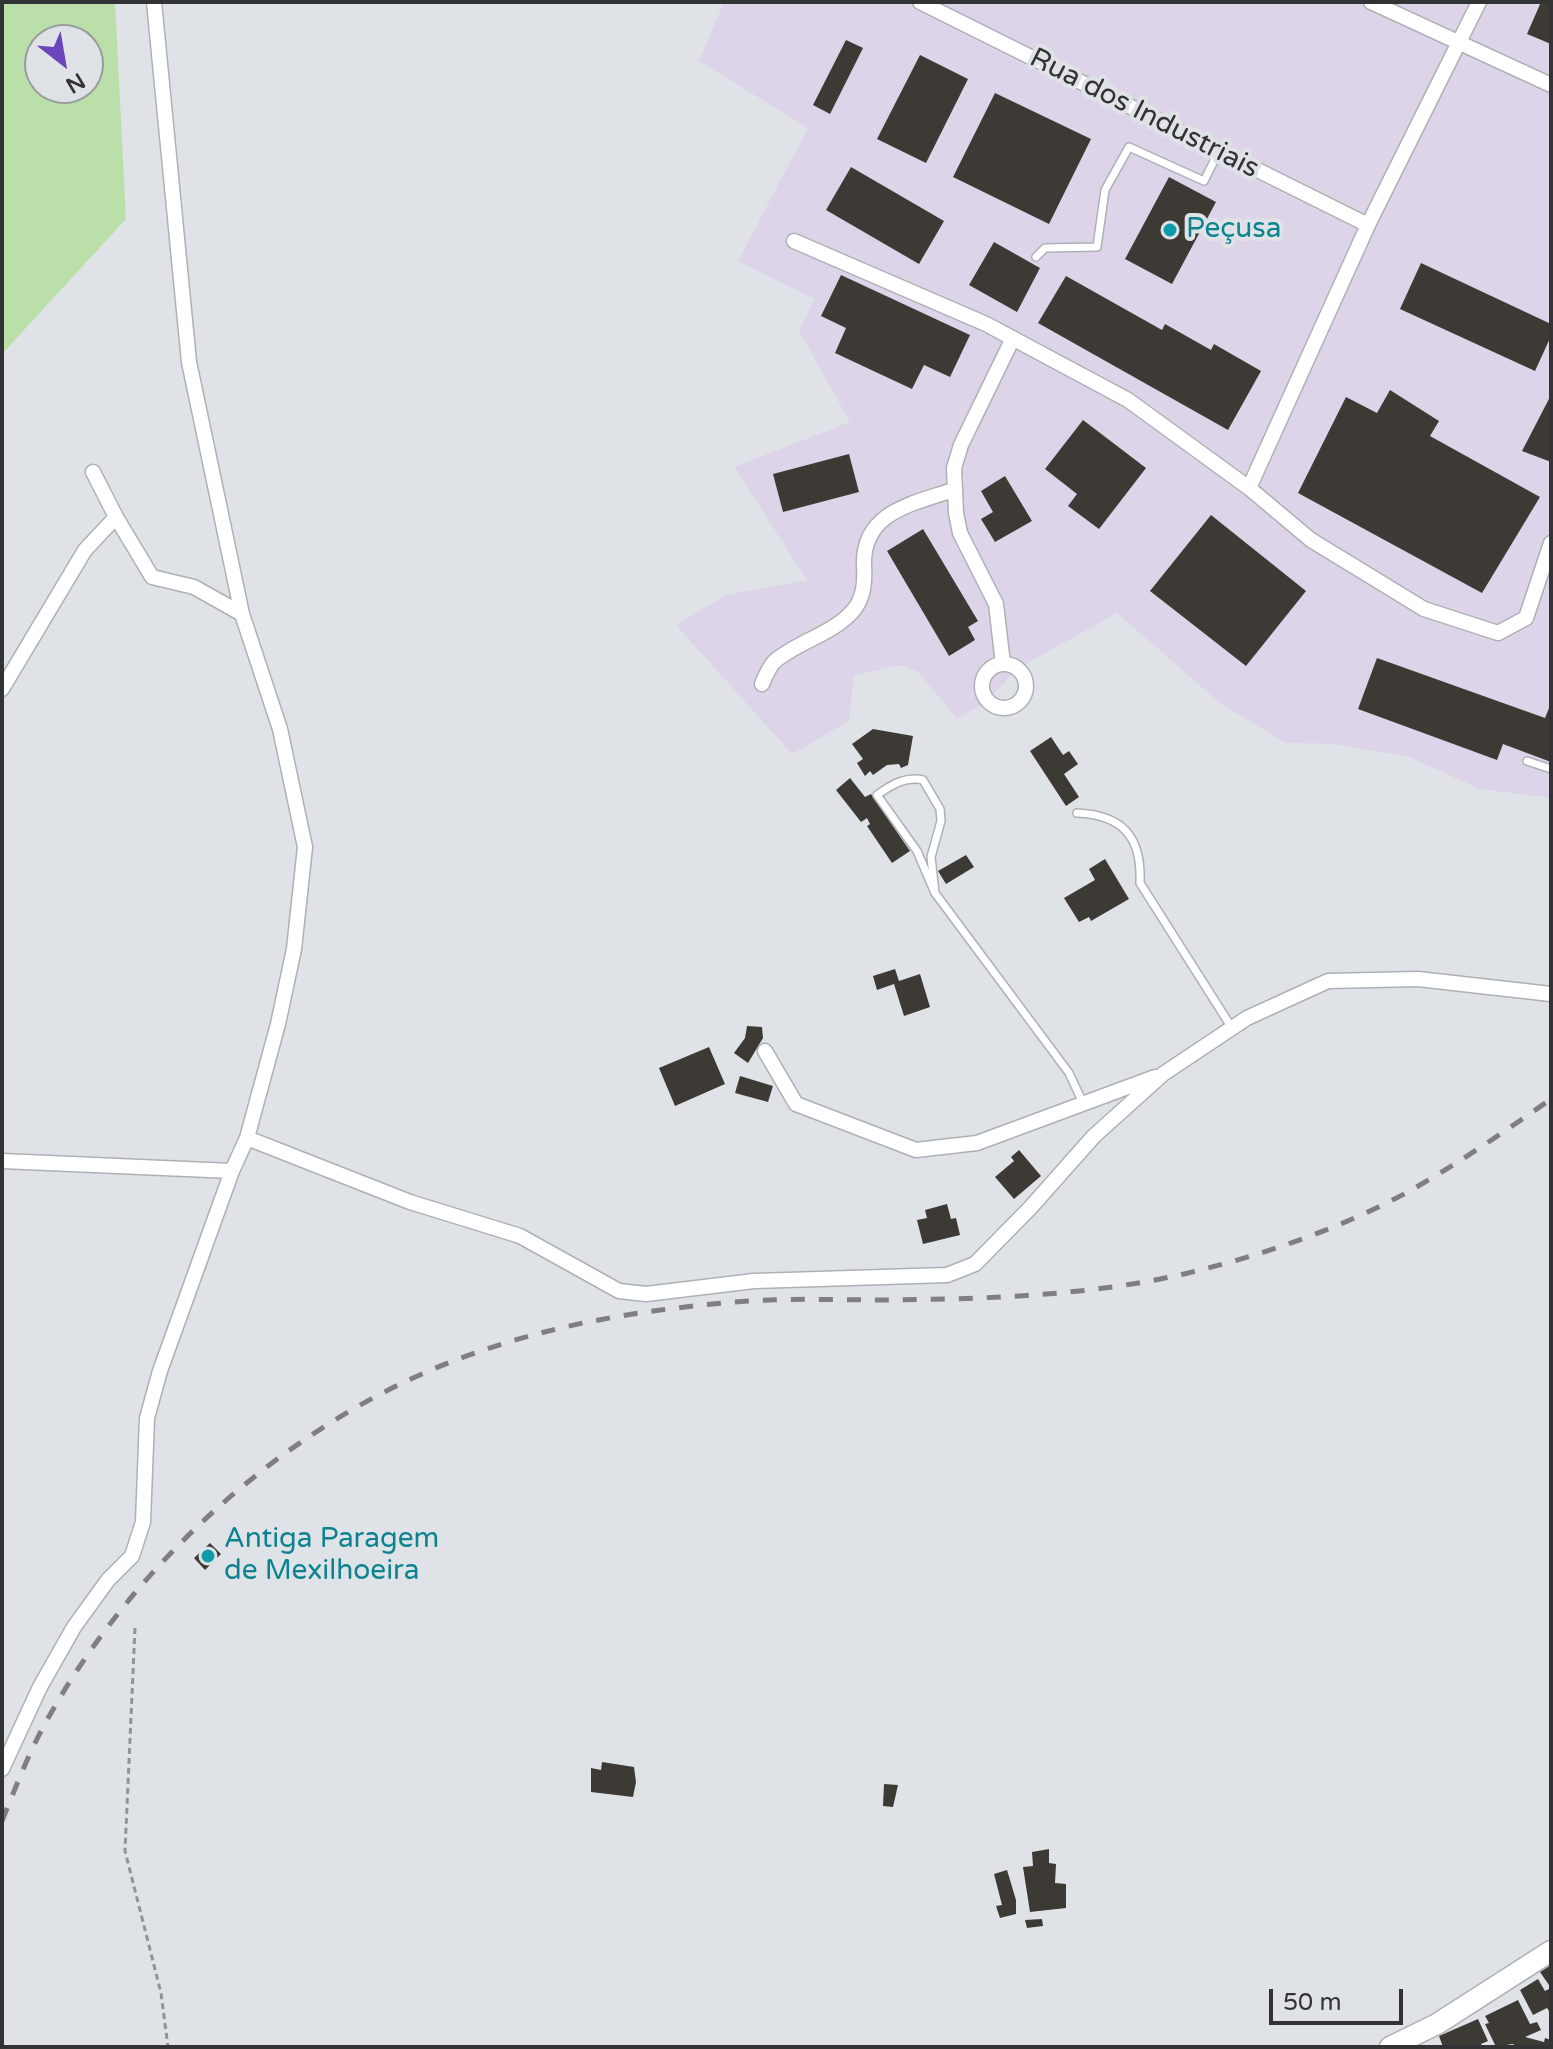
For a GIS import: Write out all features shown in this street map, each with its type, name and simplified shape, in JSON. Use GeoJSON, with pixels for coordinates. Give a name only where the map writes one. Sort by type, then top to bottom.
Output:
{"type":"FeatureCollection","features":[{"type":"Feature","properties":{"kind":"main road"},"geometry":{"type":"LineString","coordinates":[[1390,2047],[1437,2024],[1551,1951]]}},
{"type":"Feature","properties":{"kind":"street"},"geometry":{"type":"LineString","coordinates":[[2,1769],[40,1687],[74,1627],[108,1580],[132,1556],[143,1522],[147,1418],[160,1371],[232,1171],[247,1138],[278,1024],[294,949],[305,847],[280,729],[242,614],[189,362],[154,2]]}},
{"type":"Feature","properties":{"kind":"street","name":"Rua dos Industriais"},"geometry":{"type":"LineString","coordinates":[[920,2],[1368,225]]}},
{"type":"Feature","properties":{"kind":"street"},"geometry":{"type":"LineString","coordinates":[[1371,2],[1551,85]]}},
{"type":"Feature","properties":{"kind":"street"},"geometry":{"type":"LineString","coordinates":[[1249,488],[1368,225],[1479,2]]}},
{"type":"Feature","properties":{"kind":"street"},"geometry":{"type":"LineString","coordinates":[[794,241],[986,324],[1128,400],[1249,488],[1311,540],[1424,609],[1498,633],[1526,618],[1551,543]]}},
{"type":"Feature","properties":{"kind":"street"},"geometry":{"type":"LineString","coordinates":[[1003,664],[996,604],[960,533],[953,490],[954,468],[961,445],[1013,338]]}},
{"type":"Feature","properties":{"kind":"street"},"geometry":{"type":"LineString","coordinates":[[93,472],[152,577],[194,587],[242,614]]}},
{"type":"Feature","properties":{"kind":"street"},"geometry":{"type":"LineString","coordinates":[[762,684],[773,663],[838,624],[854,610],[863,592],[864,550],[871,531],[885,516],[953,490]]}},
{"type":"Feature","properties":{"kind":"street"},"geometry":{"type":"LineString","coordinates":[[2,689],[85,550],[116,517]]}},
{"type":"Feature","properties":{"kind":"street"},"geometry":{"type":"LineString","coordinates":[[247,1138],[410,1202],[520,1236],[619,1291],[646,1294],[754,1281],[947,1275],[975,1264],[1094,1136],[1163,1074],[1247,1018],[1328,981],[1418,979],[1551,994]]}},
{"type":"Feature","properties":{"kind":"street"},"geometry":{"type":"LineString","coordinates":[[765,1051],[796,1104],[916,1150],[977,1143],[1163,1074]]}},
{"type":"Feature","properties":{"kind":"street"},"geometry":{"type":"LineString","coordinates":[[2,1161],[232,1171]]}},
{"type":"Feature","properties":{"kind":"lane"},"geometry":{"type":"LineString","coordinates":[[1036,257],[1045,248],[1097,247],[1105,190],[1129,147],[1204,181],[1219,151]]}},
{"type":"Feature","properties":{"kind":"lane"},"geometry":{"type":"LineString","coordinates":[[1527,761],[1551,769]]}},
{"type":"Feature","properties":{"kind":"lane"},"geometry":{"type":"LineString","coordinates":[[935,893],[931,857],[938,837],[940,809],[923,780],[913,778],[894,783],[877,795],[917,851],[935,893],[1069,1073],[1083,1103]]}},
{"type":"Feature","properties":{"kind":"lane"},"geometry":{"type":"LineString","coordinates":[[1077,813],[1098,814],[1128,830],[1139,860],[1140,883],[1232,1028]]}},
{"type":"Feature","properties":{"kind":"path"},"geometry":{"type":"LineString","coordinates":[[135,1628],[125,1851],[161,1993],[168,2047]]}},
{"type":"Feature","properties":{"kind":"shaded area"},"geometry":{"type":"Polygon","coordinates":[[[724,2],[1551,2],[1551,798],[1480,789],[1409,757],[1332,744],[1285,743],[1220,703],[1117,613],[1018,668],[987,701],[957,719],[918,672],[899,665],[854,676],[849,721],[792,754],[676,625],[726,595],[807,580],[734,467],[850,422],[799,331],[815,299],[738,261],[808,128],[699,61],[724,2]]]}},
{"type":"Feature","properties":{"kind":"green space"},"geometry":{"type":"Polygon","coordinates":[[[2,2],[115,2],[126,219],[2,354],[2,2]]]}},
{"type":"Feature","properties":{"kind":"building"},"geometry":{"type":"Polygon","coordinates":[[[1541,2],[1551,2],[1551,44],[1527,34],[1541,2]]]}},
{"type":"Feature","properties":{"kind":"building"},"geometry":{"type":"Polygon","coordinates":[[[846,40],[863,48],[830,114],[813,105],[846,40]]]}},
{"type":"Feature","properties":{"kind":"building"},"geometry":{"type":"Polygon","coordinates":[[[920,55],[968,79],[926,163],[877,139],[920,55]]]}},
{"type":"Feature","properties":{"kind":"building"},"geometry":{"type":"Polygon","coordinates":[[[995,93],[1091,139],[1049,224],[953,177],[995,93]]]}},
{"type":"Feature","properties":{"kind":"building"},"geometry":{"type":"Polygon","coordinates":[[[851,167],[944,221],[919,264],[826,210],[851,167]]]}},
{"type":"Feature","properties":{"kind":"building","name":"Peçusa"},"geometry":{"type":"Polygon","coordinates":[[[1169,177],[1216,202],[1172,284],[1125,259],[1169,177]]]}},
{"type":"Feature","properties":{"kind":"building"},"geometry":{"type":"Polygon","coordinates":[[[994,242],[1040,268],[1017,312],[969,285],[994,242]]]}},
{"type":"Feature","properties":{"kind":"building"},"geometry":{"type":"Polygon","coordinates":[[[1421,263],[1551,324],[1551,336],[1535,371],[1400,309],[1421,263]]]}},
{"type":"Feature","properties":{"kind":"building"},"geometry":{"type":"Polygon","coordinates":[[[841,275],[970,335],[950,377],[924,365],[912,389],[835,353],[846,328],[821,316],[841,275]]]}},
{"type":"Feature","properties":{"kind":"building"},"geometry":{"type":"Polygon","coordinates":[[[1066,276],[1162,330],[1165,324],[1211,350],[1214,344],[1261,371],[1228,430],[1038,323],[1066,276]]]}},
{"type":"Feature","properties":{"kind":"building"},"geometry":{"type":"Polygon","coordinates":[[[1390,390],[1439,421],[1430,436],[1540,497],[1482,593],[1298,493],[1346,397],[1377,413],[1390,390]]]}},
{"type":"Feature","properties":{"kind":"building"},"geometry":{"type":"Polygon","coordinates":[[[1551,395],[1551,462],[1522,451],[1551,395]]]}},
{"type":"Feature","properties":{"kind":"building"},"geometry":{"type":"Polygon","coordinates":[[[1083,420],[1146,468],[1099,529],[1068,506],[1077,494],[1045,469],[1083,420]]]}},
{"type":"Feature","properties":{"kind":"building"},"geometry":{"type":"Polygon","coordinates":[[[849,454],[859,492],[783,512],[773,474],[849,454]]]}},
{"type":"Feature","properties":{"kind":"building"},"geometry":{"type":"Polygon","coordinates":[[[1005,476],[1032,521],[995,542],[981,519],[993,512],[981,491],[1005,476]]]}},
{"type":"Feature","properties":{"kind":"building"},"geometry":{"type":"Polygon","coordinates":[[[1211,515],[1306,591],[1246,666],[1150,591],[1211,515]]]}},
{"type":"Feature","properties":{"kind":"building"},"geometry":{"type":"Polygon","coordinates":[[[923,529],[978,621],[968,627],[975,640],[949,656],[887,551],[923,529]]]}},
{"type":"Feature","properties":{"kind":"building"},"geometry":{"type":"Polygon","coordinates":[[[1377,658],[1545,718],[1551,703],[1551,762],[1503,744],[1497,760],[1358,709],[1377,658]]]}},
{"type":"Feature","properties":{"kind":"building"},"geometry":{"type":"Polygon","coordinates":[[[873,729],[913,736],[908,765],[901,768],[899,764],[887,765],[873,775],[870,771],[865,776],[857,763],[863,759],[852,744],[873,729]]]}},
{"type":"Feature","properties":{"kind":"building"},"geometry":{"type":"Polygon","coordinates":[[[1051,737],[1063,755],[1069,751],[1078,764],[1064,774],[1079,797],[1066,806],[1030,751],[1051,737]]]}},
{"type":"Feature","properties":{"kind":"building"},"geometry":{"type":"Polygon","coordinates":[[[850,778],[865,797],[871,794],[910,851],[892,863],[867,826],[870,824],[867,818],[861,822],[836,790],[850,778]]]}},
{"type":"Feature","properties":{"kind":"building"},"geometry":{"type":"Polygon","coordinates":[[[966,855],[974,867],[946,884],[938,871],[966,855]]]}},
{"type":"Feature","properties":{"kind":"building"},"geometry":{"type":"Polygon","coordinates":[[[1105,859],[1129,899],[1091,921],[1089,917],[1079,922],[1064,898],[1095,880],[1089,869],[1105,859]]]}},
{"type":"Feature","properties":{"kind":"building"},"geometry":{"type":"Polygon","coordinates":[[[895,969],[899,981],[920,974],[930,1007],[904,1016],[894,984],[877,990],[873,976],[895,969]]]}},
{"type":"Feature","properties":{"kind":"building"},"geometry":{"type":"Polygon","coordinates":[[[747,1026],[762,1027],[763,1038],[748,1063],[734,1053],[745,1038],[747,1026]]]}},
{"type":"Feature","properties":{"kind":"building"},"geometry":{"type":"Polygon","coordinates":[[[709,1047],[725,1084],[675,1106],[659,1068],[709,1047]]]}},
{"type":"Feature","properties":{"kind":"building"},"geometry":{"type":"Polygon","coordinates":[[[740,1076],[773,1086],[768,1102],[735,1093],[740,1076]]]}},
{"type":"Feature","properties":{"kind":"building"},"geometry":{"type":"Polygon","coordinates":[[[1019,1150],[1041,1176],[1014,1199],[995,1177],[1014,1161],[1011,1157],[1019,1150]]]}},
{"type":"Feature","properties":{"kind":"building"},"geometry":{"type":"Polygon","coordinates":[[[947,1204],[951,1219],[956,1218],[960,1235],[923,1244],[917,1220],[927,1218],[925,1210],[947,1204]]]}},
{"type":"Feature","properties":{"kind":"building","name":"Antiga Paragem de Mexilhoeira"},"geometry":{"type":"Polygon","coordinates":[[[210,1543],[221,1554],[205,1570],[194,1558],[210,1543]]]}},
{"type":"Feature","properties":{"kind":"building"},"geometry":{"type":"Polygon","coordinates":[[[602,1762],[634,1767],[636,1782],[633,1797],[591,1792],[591,1768],[601,1770],[602,1762]]]}},
{"type":"Feature","properties":{"kind":"building"},"geometry":{"type":"Polygon","coordinates":[[[884,1784],[898,1785],[893,1807],[883,1806],[884,1784]]]}},
{"type":"Feature","properties":{"kind":"building"},"geometry":{"type":"Polygon","coordinates":[[[1049,1849],[1049,1863],[1056,1864],[1055,1883],[1066,1884],[1066,1908],[1030,1912],[1023,1867],[1033,1866],[1032,1852],[1049,1849]]]}},
{"type":"Feature","properties":{"kind":"building"},"geometry":{"type":"Polygon","coordinates":[[[1007,1870],[1016,1900],[1016,1914],[1000,1918],[996,1906],[1002,1905],[994,1874],[1007,1870]]]}},
{"type":"Feature","properties":{"kind":"building"},"geometry":{"type":"Polygon","coordinates":[[[1042,1919],[1043,1926],[1027,1928],[1025,1920],[1042,1919]]]}},
{"type":"Feature","properties":{"kind":"building"},"geometry":{"type":"Polygon","coordinates":[[[1551,1965],[1551,1988],[1540,1972],[1551,1965]]]}},
{"type":"Feature","properties":{"kind":"building"},"geometry":{"type":"Polygon","coordinates":[[[1538,1979],[1545,1991],[1551,1988],[1551,2014],[1547,2008],[1533,2015],[1520,1990],[1538,1979]]]}},
{"type":"Feature","properties":{"kind":"building"},"geometry":{"type":"Polygon","coordinates":[[[1518,2000],[1530,2024],[1537,2022],[1541,2030],[1525,2037],[1544,2042],[1545,2038],[1551,2040],[1551,2047],[1512,2044],[1496,2047],[1485,2024],[1489,2023],[1485,2016],[1518,2000]]]}},
{"type":"Feature","properties":{"kind":"building"},"geometry":{"type":"Polygon","coordinates":[[[1478,2019],[1488,2041],[1481,2044],[1482,2047],[1443,2047],[1439,2036],[1478,2019]]]}},
{"type":"Feature","properties":{"kind":"railway"},"geometry":{"type":"LineString","coordinates":[[2,1821],[44,1726],[88,1654],[132,1597],[180,1543],[234,1494],[291,1449],[352,1410],[415,1377],[513,1341],[579,1324],[646,1312],[765,1300],[1035,1295],[1110,1287],[1184,1274],[1298,1241],[1353,1219],[1443,1171],[1551,1099]]}},
{"type":"Feature","properties":{"kind":"place","name":"Peçusa"},"geometry":{"type":"Point","coordinates":[1170,230]}},
{"type":"Feature","properties":{"kind":"place","name":"Antiga Paragem de Mexilhoeira"},"geometry":{"type":"Point","coordinates":[208,1556]}}]}
